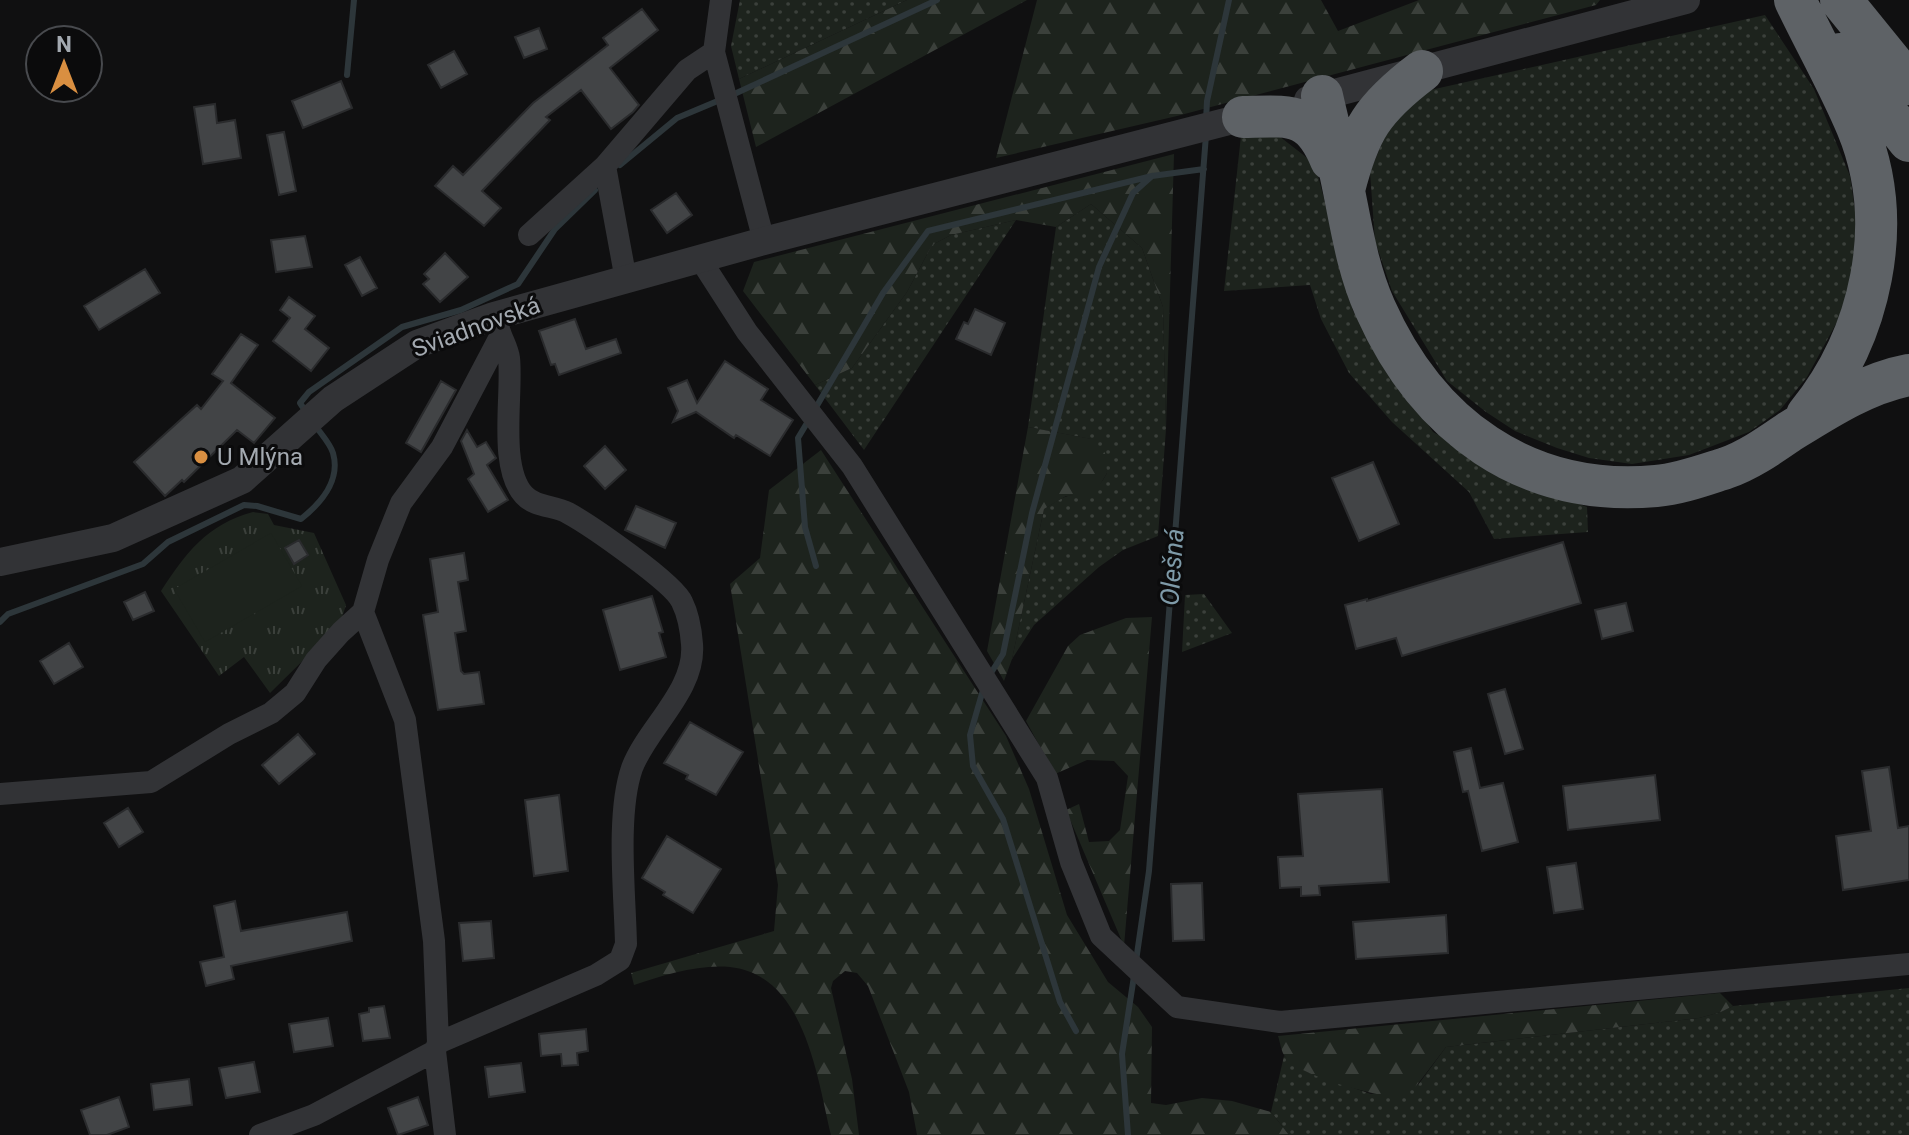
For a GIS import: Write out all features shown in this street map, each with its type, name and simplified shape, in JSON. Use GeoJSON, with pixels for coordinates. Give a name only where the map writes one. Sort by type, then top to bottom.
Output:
{"type":"FeatureCollection","features":[{"type":"Feature","properties":{"kind":"highway"},"geometry":{"type":"LineString","coordinates":[[1796,0],[1909,141]]}},
{"type":"Feature","properties":{"kind":"highway"},"geometry":{"type":"LineString","coordinates":[[1796,0],[1858,128],[1869,166],[1875,205],[1871,283],[1860,322],[1844,360],[1823,396],[1796,428]]}},
{"type":"Feature","properties":{"kind":"highway"},"geometry":{"type":"LineString","coordinates":[[1841,0],[1909,84]]}},
{"type":"Feature","properties":{"kind":"highway"},"geometry":{"type":"LineString","coordinates":[[1344,191],[1353,155],[1368,122],[1392,94],[1422,71]]}},
{"type":"Feature","properties":{"kind":"highway"},"geometry":{"type":"LineString","coordinates":[[1322,96],[1360,269],[1392,344],[1442,411],[1474,438],[1512,462],[1547,476],[1583,485],[1658,486],[1695,478],[1731,466],[1864,389],[1909,375]]}},
{"type":"Feature","properties":{"kind":"highway"},"geometry":{"type":"LineString","coordinates":[[1243,117],[1291,116],[1313,128],[1326,148],[1344,191]]}},
{"type":"Feature","properties":{"kind":"street"},"geometry":{"type":"LineString","coordinates":[[721,0],[714,52],[764,241]]}},
{"type":"Feature","properties":{"kind":"street","name":"Sviadnovská"},"geometry":{"type":"LineString","coordinates":[[0,562],[113,538],[242,480],[333,399],[417,344],[498,326],[626,280],[764,241],[1673,3]]}},
{"type":"Feature","properties":{"kind":"street"},"geometry":{"type":"LineString","coordinates":[[529,235],[605,175],[687,70],[714,52]]}},
{"type":"Feature","properties":{"kind":"street"},"geometry":{"type":"LineString","coordinates":[[605,175],[626,280]]}},
{"type":"Feature","properties":{"kind":"street"},"geometry":{"type":"LineString","coordinates":[[700,259],[747,332],[852,466],[1039,764],[1047,778],[1071,862],[1101,936],[1177,1007],[1280,1022],[1909,964]]}},
{"type":"Feature","properties":{"kind":"street"},"geometry":{"type":"LineString","coordinates":[[0,794],[151,782],[229,734],[271,713],[295,693],[316,660],[363,612],[378,560],[401,503],[442,447],[498,326]]}},
{"type":"Feature","properties":{"kind":"street"},"geometry":{"type":"LineString","coordinates":[[260,1135],[314,1115],[436,1047],[596,975],[620,960],[626,944],[623,823],[632,768],[682,684],[692,656],[689,628],[682,602],[663,580],[566,511],[537,504],[520,490],[514,477],[507,418],[510,361],[498,326]]}},
{"type":"Feature","properties":{"kind":"street"},"geometry":{"type":"LineString","coordinates":[[363,612],[405,720],[434,941],[436,1047],[445,1135]]}},
{"type":"Feature","properties":{"kind":"green space"},"geometry":{"type":"Polygon","coordinates":[[[740,0],[907,0],[739,79],[731,46],[740,0]]]}},
{"type":"Feature","properties":{"kind":"green space"},"geometry":{"type":"Polygon","coordinates":[[[907,0],[1027,0],[756,147],[739,79],[907,0]]]}},
{"type":"Feature","properties":{"kind":"green space"},"geometry":{"type":"Polygon","coordinates":[[[1037,0],[1321,0],[1338,31],[1419,0],[1600,0],[1596,5],[1177,116],[996,158],[1037,0]]]}},
{"type":"Feature","properties":{"kind":"green space"},"geometry":{"type":"Polygon","coordinates":[[[1765,15],[1814,89],[1850,176],[1856,217],[1858,259],[1838,320],[1807,377],[1780,410],[1749,432],[1689,455],[1632,464],[1589,458],[1515,431],[1447,381],[1392,291],[1375,241],[1370,172],[1393,116],[1426,91],[1765,15]]]}},
{"type":"Feature","properties":{"kind":"green space"},"geometry":{"type":"Polygon","coordinates":[[[1241,136],[1279,136],[1315,164],[1353,311],[1433,432],[1527,483],[1587,507],[1588,532],[1494,539],[1469,492],[1392,422],[1349,373],[1321,319],[1310,285],[1224,291],[1241,136]]]}},
{"type":"Feature","properties":{"kind":"green space"},"geometry":{"type":"Polygon","coordinates":[[[1174,154],[1166,429],[1163,307],[1142,248],[1091,204],[1056,227],[1016,220],[951,235],[932,245],[907,292],[852,368],[815,385],[743,291],[754,262],[1174,154]]]}},
{"type":"Feature","properties":{"kind":"green space"},"geometry":{"type":"Polygon","coordinates":[[[1091,204],[1142,248],[1163,307],[1166,429],[1158,536],[1123,550],[1099,567],[1034,625],[1012,659],[1044,509],[1065,497],[1091,491],[1099,486],[1107,473],[1091,439],[1028,427],[1056,227],[1091,204]]]}},
{"type":"Feature","properties":{"kind":"green space"},"geometry":{"type":"Polygon","coordinates":[[[1016,220],[864,450],[815,385],[852,368],[907,292],[932,245],[951,235],[1016,220]]]}},
{"type":"Feature","properties":{"kind":"green space"},"geometry":{"type":"Polygon","coordinates":[[[1028,427],[1092,439],[1105,453],[1107,473],[1098,488],[1086,495],[1066,496],[1044,509],[1012,659],[1004,681],[987,651],[1028,427]]]}},
{"type":"Feature","properties":{"kind":"green space"},"geometry":{"type":"Polygon","coordinates":[[[821,450],[1006,736],[1029,789],[1067,915],[1108,982],[1138,1007],[1152,1027],[1151,1103],[1166,1105],[1202,1098],[1232,1101],[1271,1112],[1289,1135],[917,1135],[909,1092],[868,986],[857,973],[845,971],[833,981],[831,988],[852,1079],[859,1135],[831,1135],[813,1058],[791,1008],[775,988],[755,974],[730,967],[681,971],[634,985],[631,973],[774,931],[778,885],[730,584],[760,558],[769,490],[821,450]]]}},
{"type":"Feature","properties":{"kind":"green space"},"geometry":{"type":"Polygon","coordinates":[[[253,512],[268,514],[274,525],[314,533],[346,605],[340,624],[270,693],[244,657],[219,676],[161,591],[199,542],[222,524],[253,512]]]}},
{"type":"Feature","properties":{"kind":"green space"},"geometry":{"type":"Polygon","coordinates":[[[271,533],[302,586],[205,642],[174,589],[271,533]]]}},
{"type":"Feature","properties":{"kind":"green space"},"geometry":{"type":"Polygon","coordinates":[[[1204,594],[1232,633],[1182,652],[1185,595],[1204,594]]]}},
{"type":"Feature","properties":{"kind":"green space"},"geometry":{"type":"Polygon","coordinates":[[[1152,617],[1124,946],[1066,810],[1079,804],[1089,842],[1109,841],[1120,830],[1128,776],[1114,761],[1087,760],[1055,774],[1026,721],[1068,646],[1080,635],[1126,618],[1152,617]]]}},
{"type":"Feature","properties":{"kind":"green space"},"geometry":{"type":"Polygon","coordinates":[[[1909,988],[1909,1135],[1289,1135],[1271,1112],[1284,1056],[1307,1072],[1371,1094],[1418,1085],[1446,1047],[1699,1018],[1733,1006],[1909,988]]]}},
{"type":"Feature","properties":{"kind":"green space"},"geometry":{"type":"Polygon","coordinates":[[[1720,993],[1733,1006],[1699,1018],[1446,1047],[1417,1085],[1398,1098],[1336,1083],[1304,1070],[1284,1055],[1278,1036],[1720,993]]]}},
{"type":"Feature","properties":{"kind":"building"},"geometry":{"type":"Polygon","coordinates":[[[642,9],[658,30],[610,68],[639,105],[633,112],[611,129],[581,90],[546,117],[550,120],[482,191],[501,208],[484,226],[435,186],[453,166],[463,175],[533,103],[608,45],[603,38],[642,9]]]}},
{"type":"Feature","properties":{"kind":"building"},"geometry":{"type":"Polygon","coordinates":[[[539,28],[547,49],[524,58],[515,37],[539,28]]]}},
{"type":"Feature","properties":{"kind":"building"},"geometry":{"type":"Polygon","coordinates":[[[454,51],[467,74],[441,88],[428,65],[454,51]]]}},
{"type":"Feature","properties":{"kind":"building"},"geometry":{"type":"Polygon","coordinates":[[[341,81],[352,108],[303,128],[292,101],[341,81]]]}},
{"type":"Feature","properties":{"kind":"building"},"geometry":{"type":"Polygon","coordinates":[[[215,104],[217,123],[235,120],[241,158],[203,164],[194,107],[215,104]]]}},
{"type":"Feature","properties":{"kind":"building"},"geometry":{"type":"Polygon","coordinates":[[[284,132],[296,191],[279,195],[267,135],[284,132]]]}},
{"type":"Feature","properties":{"kind":"building"},"geometry":{"type":"Polygon","coordinates":[[[676,193],[692,215],[667,233],[651,210],[676,193]]]}},
{"type":"Feature","properties":{"kind":"building"},"geometry":{"type":"Polygon","coordinates":[[[305,236],[312,267],[276,272],[271,240],[305,236]]]}},
{"type":"Feature","properties":{"kind":"building"},"geometry":{"type":"Polygon","coordinates":[[[445,253],[468,277],[440,302],[423,284],[429,279],[424,274],[445,253]]]}},
{"type":"Feature","properties":{"kind":"building"},"geometry":{"type":"Polygon","coordinates":[[[360,257],[377,288],[362,296],[345,265],[360,257]]]}},
{"type":"Feature","properties":{"kind":"building"},"geometry":{"type":"Polygon","coordinates":[[[145,269],[160,293],[99,330],[84,306],[145,269]]]}},
{"type":"Feature","properties":{"kind":"building"},"geometry":{"type":"Polygon","coordinates":[[[289,297],[315,316],[305,329],[329,348],[311,371],[273,341],[290,318],[280,310],[289,297]]]}},
{"type":"Feature","properties":{"kind":"building"},"geometry":{"type":"Polygon","coordinates":[[[975,309],[1005,323],[991,355],[956,339],[975,309]]]}},
{"type":"Feature","properties":{"kind":"building"},"geometry":{"type":"Polygon","coordinates":[[[575,319],[586,349],[616,339],[621,353],[559,375],[555,364],[551,365],[539,331],[575,319]]]}},
{"type":"Feature","properties":{"kind":"building"},"geometry":{"type":"Polygon","coordinates":[[[241,334],[258,345],[231,383],[275,418],[254,443],[237,430],[184,482],[182,480],[165,496],[134,462],[197,405],[201,409],[223,381],[212,374],[241,334]]]}},
{"type":"Feature","properties":{"kind":"building"},"geometry":{"type":"Polygon","coordinates":[[[725,361],[768,389],[761,400],[793,420],[770,456],[736,435],[734,438],[696,412],[673,422],[678,411],[668,388],[687,380],[697,403],[725,361]]]}},
{"type":"Feature","properties":{"kind":"building"},"geometry":{"type":"Polygon","coordinates":[[[441,381],[456,390],[421,452],[406,443],[441,381]]]}},
{"type":"Feature","properties":{"kind":"building"},"geometry":{"type":"Polygon","coordinates":[[[467,430],[477,447],[486,442],[496,458],[487,465],[508,500],[488,512],[468,479],[474,474],[461,441],[467,430]]]}},
{"type":"Feature","properties":{"kind":"building"},"geometry":{"type":"Polygon","coordinates":[[[605,446],[626,470],[605,489],[584,466],[605,446]]]}},
{"type":"Feature","properties":{"kind":"building"},"geometry":{"type":"Polygon","coordinates":[[[1373,462],[1399,524],[1359,541],[1332,478],[1373,462]]]}},
{"type":"Feature","properties":{"kind":"building"},"geometry":{"type":"Polygon","coordinates":[[[636,506],[676,523],[665,548],[625,530],[636,506]]]}},
{"type":"Feature","properties":{"kind":"building"},"geometry":{"type":"Polygon","coordinates":[[[299,540],[308,555],[294,564],[285,548],[299,540]]]}},
{"type":"Feature","properties":{"kind":"building"},"geometry":{"type":"Polygon","coordinates":[[[1563,542],[1581,603],[1402,656],[1396,638],[1356,649],[1345,605],[1563,542]]]}},
{"type":"Feature","properties":{"kind":"building"},"geometry":{"type":"Polygon","coordinates":[[[464,553],[468,580],[458,582],[466,631],[455,633],[461,671],[464,674],[479,672],[484,704],[438,710],[423,615],[438,612],[430,559],[464,553]]]}},
{"type":"Feature","properties":{"kind":"building"},"geometry":{"type":"Polygon","coordinates":[[[145,592],[154,611],[133,620],[124,602],[145,592]]]}},
{"type":"Feature","properties":{"kind":"building"},"geometry":{"type":"Polygon","coordinates":[[[652,596],[663,632],[659,633],[666,657],[620,670],[603,610],[652,596]]]}},
{"type":"Feature","properties":{"kind":"building"},"geometry":{"type":"Polygon","coordinates":[[[1626,603],[1633,631],[1602,639],[1595,610],[1626,603]]]}},
{"type":"Feature","properties":{"kind":"building"},"geometry":{"type":"Polygon","coordinates":[[[69,643],[83,667],[54,684],[40,661],[69,643]]]}},
{"type":"Feature","properties":{"kind":"building"},"geometry":{"type":"Polygon","coordinates":[[[1505,689],[1523,749],[1505,754],[1488,694],[1505,689]]]}},
{"type":"Feature","properties":{"kind":"building"},"geometry":{"type":"Polygon","coordinates":[[[690,722],[743,752],[716,795],[664,763],[690,722]]]}},
{"type":"Feature","properties":{"kind":"building"},"geometry":{"type":"Polygon","coordinates":[[[298,734],[315,754],[279,784],[262,765],[298,734]]]}},
{"type":"Feature","properties":{"kind":"building"},"geometry":{"type":"Polygon","coordinates":[[[1471,748],[1480,788],[1503,783],[1518,842],[1482,851],[1468,791],[1463,792],[1454,752],[1471,748]]]}},
{"type":"Feature","properties":{"kind":"building"},"geometry":{"type":"Polygon","coordinates":[[[1889,767],[1898,828],[1909,826],[1909,880],[1843,890],[1836,836],[1871,831],[1862,771],[1889,767]]]}},
{"type":"Feature","properties":{"kind":"building"},"geometry":{"type":"Polygon","coordinates":[[[1655,775],[1660,820],[1568,830],[1563,786],[1655,775]]]}},
{"type":"Feature","properties":{"kind":"building"},"geometry":{"type":"Polygon","coordinates":[[[1382,789],[1389,882],[1319,886],[1320,895],[1301,896],[1301,887],[1280,888],[1278,857],[1303,856],[1298,794],[1382,789]]]}},
{"type":"Feature","properties":{"kind":"building"},"geometry":{"type":"Polygon","coordinates":[[[559,795],[568,871],[534,876],[525,800],[559,795]]]}},
{"type":"Feature","properties":{"kind":"building"},"geometry":{"type":"Polygon","coordinates":[[[128,808],[143,832],[119,847],[104,823],[128,808]]]}},
{"type":"Feature","properties":{"kind":"building"},"geometry":{"type":"Polygon","coordinates":[[[667,836],[721,869],[693,913],[642,878],[667,836]]]}},
{"type":"Feature","properties":{"kind":"building"},"geometry":{"type":"Polygon","coordinates":[[[1576,863],[1583,909],[1554,913],[1547,867],[1576,863]]]}},
{"type":"Feature","properties":{"kind":"building"},"geometry":{"type":"Polygon","coordinates":[[[1202,883],[1204,940],[1173,941],[1171,884],[1202,883]]]}},
{"type":"Feature","properties":{"kind":"building"},"geometry":{"type":"Polygon","coordinates":[[[235,901],[241,931],[347,912],[352,941],[231,966],[234,979],[206,986],[200,962],[224,957],[214,906],[235,901]]]}},
{"type":"Feature","properties":{"kind":"building"},"geometry":{"type":"Polygon","coordinates":[[[1446,915],[1448,953],[1356,959],[1353,922],[1446,915]]]}},
{"type":"Feature","properties":{"kind":"building"},"geometry":{"type":"Polygon","coordinates":[[[491,921],[494,958],[463,961],[459,923],[491,921]]]}},
{"type":"Feature","properties":{"kind":"building"},"geometry":{"type":"Polygon","coordinates":[[[384,1006],[390,1038],[363,1041],[359,1014],[369,1012],[369,1008],[384,1006]]]}},
{"type":"Feature","properties":{"kind":"building"},"geometry":{"type":"Polygon","coordinates":[[[328,1018],[333,1046],[294,1052],[289,1024],[328,1018]]]}},
{"type":"Feature","properties":{"kind":"building"},"geometry":{"type":"Polygon","coordinates":[[[586,1029],[588,1051],[577,1053],[578,1065],[562,1066],[561,1054],[541,1056],[539,1034],[586,1029]]]}},
{"type":"Feature","properties":{"kind":"building"},"geometry":{"type":"Polygon","coordinates":[[[254,1062],[260,1092],[226,1098],[219,1068],[254,1062]]]}},
{"type":"Feature","properties":{"kind":"building"},"geometry":{"type":"Polygon","coordinates":[[[521,1063],[525,1092],[489,1097],[485,1067],[521,1063]]]}},
{"type":"Feature","properties":{"kind":"building"},"geometry":{"type":"Polygon","coordinates":[[[189,1079],[192,1105],[154,1110],[151,1084],[189,1079]]]}},
{"type":"Feature","properties":{"kind":"building"},"geometry":{"type":"Polygon","coordinates":[[[119,1097],[129,1127],[107,1135],[90,1135],[81,1110],[119,1097]]]}},
{"type":"Feature","properties":{"kind":"building"},"geometry":{"type":"Polygon","coordinates":[[[418,1097],[428,1125],[398,1135],[388,1108],[418,1097]]]}},
{"type":"Feature","properties":{"kind":"waterway"},"geometry":{"type":"LineString","coordinates":[[347,75],[354,0]]}},
{"type":"Feature","properties":{"kind":"waterway"},"geometry":{"type":"LineString","coordinates":[[730,96],[937,0]]}},
{"type":"Feature","properties":{"kind":"waterway","name":"Olešná"},"geometry":{"type":"LineString","coordinates":[[1206,120],[1207,101],[1229,0]]}},
{"type":"Feature","properties":{"kind":"waterway"},"geometry":{"type":"LineString","coordinates":[[620,165],[677,118],[720,100]]}},
{"type":"Feature","properties":{"kind":"waterway","name":"Olešná"},"geometry":{"type":"LineString","coordinates":[[1136,961],[1149,871],[1206,135]]}},
{"type":"Feature","properties":{"kind":"waterway"},"geometry":{"type":"LineString","coordinates":[[815,409],[883,293],[928,231],[1152,176],[1204,169]]}},
{"type":"Feature","properties":{"kind":"waterway"},"geometry":{"type":"LineString","coordinates":[[989,676],[1003,654],[1032,513],[1099,267],[1133,193],[1152,176]]}},
{"type":"Feature","properties":{"kind":"waterway"},"geometry":{"type":"LineString","coordinates":[[306,412],[300,403],[309,392],[402,327],[461,310],[518,284],[555,229],[595,190]]}},
{"type":"Feature","properties":{"kind":"waterway"},"geometry":{"type":"LineString","coordinates":[[810,418],[798,438],[805,527],[816,566]]}},
{"type":"Feature","properties":{"kind":"waterway"},"geometry":{"type":"LineString","coordinates":[[0,622],[8,614],[143,564],[168,542],[244,505],[301,519],[328,490],[334,473],[332,449],[315,425]]}},
{"type":"Feature","properties":{"kind":"waterway"},"geometry":{"type":"LineString","coordinates":[[983,690],[970,735],[973,766],[1003,819],[1060,1002],[1076,1031]]}},
{"type":"Feature","properties":{"kind":"waterway","name":"Olešná"},"geometry":{"type":"LineString","coordinates":[[1128,1135],[1122,1054],[1134,976]]}},
{"type":"Feature","properties":{"kind":"place","name":"U Mlýna"},"geometry":{"type":"Point","coordinates":[201,457]}}]}
